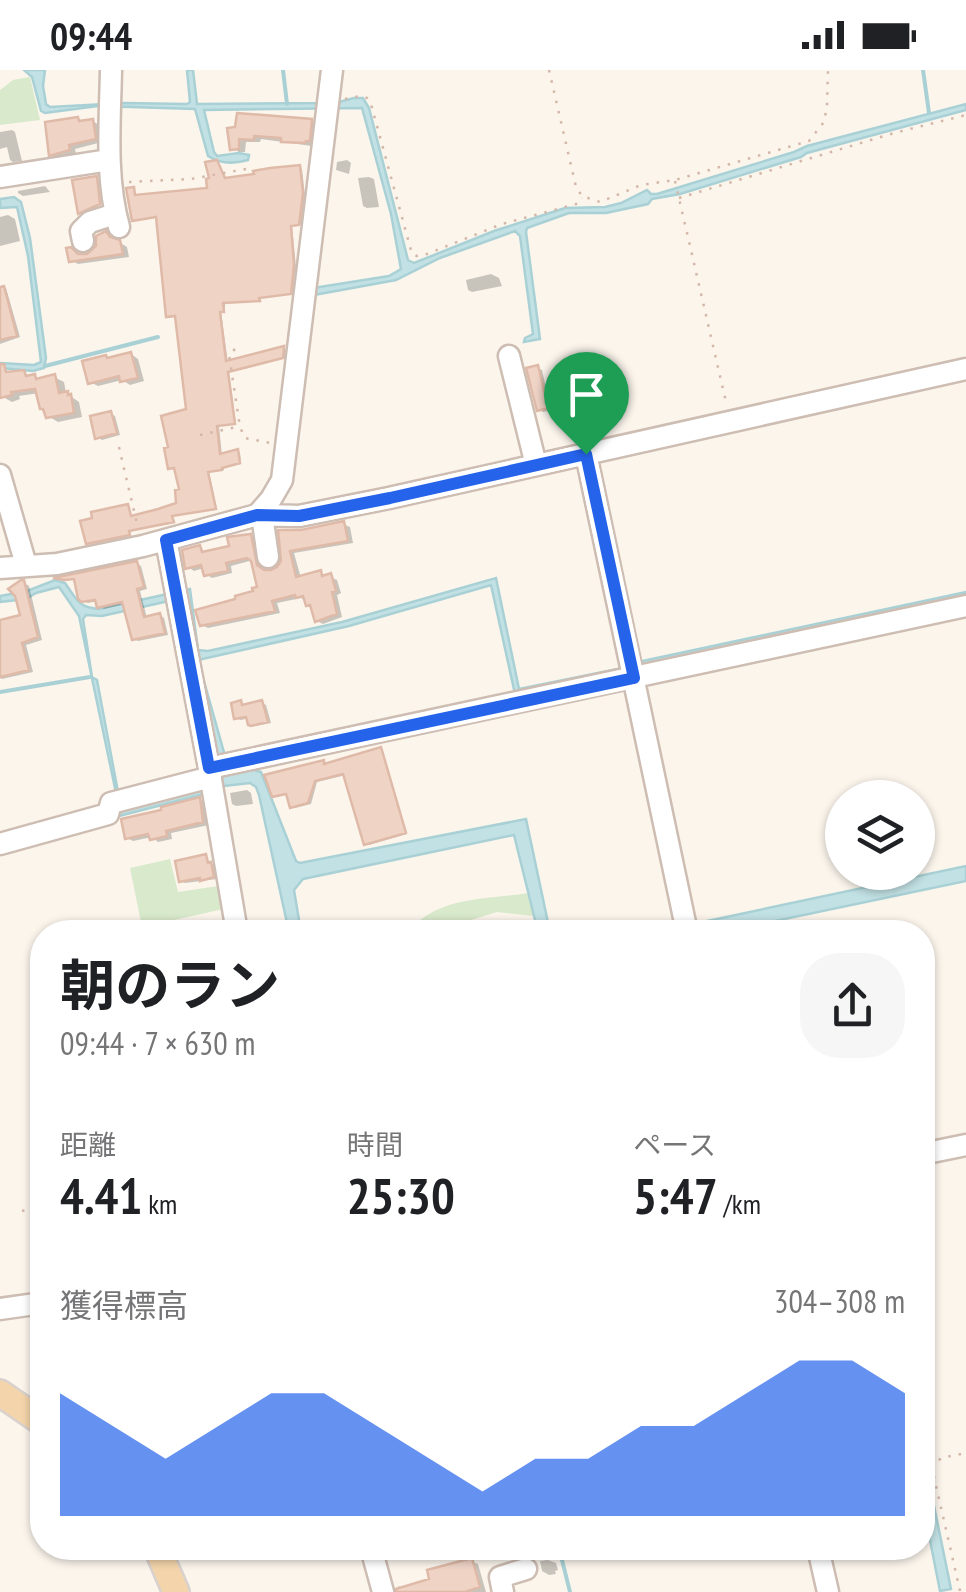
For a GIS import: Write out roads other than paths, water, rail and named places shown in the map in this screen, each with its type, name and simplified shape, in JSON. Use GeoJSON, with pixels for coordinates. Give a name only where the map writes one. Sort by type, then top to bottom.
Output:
{"type":"FeatureCollection","features":[{"type":"Feature","properties":{"kind":"main road"},"geometry":{"type":"LineString","coordinates":[[0,1393],[30,1414]]}},
{"type":"Feature","properties":{"kind":"main road"},"geometry":{"type":"LineString","coordinates":[[161,1560],[176,1592]]}},
{"type":"Feature","properties":{"kind":"street"},"geometry":{"type":"LineString","coordinates":[[82,241],[81,231],[90,222],[117,220],[109,160],[111,70]]}},
{"type":"Feature","properties":{"kind":"street"},"geometry":{"type":"LineString","coordinates":[[268,557],[260,515],[282,480],[332,70]]}},
{"type":"Feature","properties":{"kind":"street"},"geometry":{"type":"LineString","coordinates":[[0,153],[3,176],[109,160]]}},
{"type":"Feature","properties":{"kind":"street"},"geometry":{"type":"LineString","coordinates":[[509,356],[536,465]]}},
{"type":"Feature","properties":{"kind":"street"},"geometry":{"type":"LineString","coordinates":[[0,568],[57,564],[260,515],[299,516],[390,498],[966,369]]}},
{"type":"Feature","properties":{"kind":"street"},"geometry":{"type":"LineString","coordinates":[[586,454],[685,920]]}},
{"type":"Feature","properties":{"kind":"street"},"geometry":{"type":"LineString","coordinates":[[0,475],[26,565]]}},
{"type":"Feature","properties":{"kind":"street"},"geometry":{"type":"LineString","coordinates":[[166,540],[235,920]]}},
{"type":"Feature","properties":{"kind":"street"},"geometry":{"type":"LineString","coordinates":[[0,844],[108,814],[111,803],[210,772],[966,606]]}},
{"type":"Feature","properties":{"kind":"street"},"geometry":{"type":"LineString","coordinates":[[935,1151],[966,1145]]}},
{"type":"Feature","properties":{"kind":"street"},"geometry":{"type":"LineString","coordinates":[[0,1309],[30,1305]]}},
{"type":"Feature","properties":{"kind":"street"},"geometry":{"type":"LineString","coordinates":[[374,1560],[383,1592]]}},
{"type":"Feature","properties":{"kind":"street"},"geometry":{"type":"LineString","coordinates":[[821,1560],[828,1592]]}},
{"type":"Feature","properties":{"kind":"street"},"geometry":{"type":"LineString","coordinates":[[503,1592],[500,1577],[526,1570]]}},
{"type":"Feature","properties":{"kind":"water"},"geometry":{"type":"Polygon","coordinates":[[[24,70],[45,70],[43,86],[50,107],[187,104],[187,70],[193,70],[197,104],[335,103],[363,98],[369,108],[408,260],[414,263],[565,208],[605,207],[647,190],[657,194],[807,146],[966,104],[966,110],[807,153],[680,194],[652,199],[648,204],[606,213],[569,213],[527,228],[540,339],[524,342],[533,334],[520,236],[515,231],[440,258],[396,280],[314,295],[313,288],[389,276],[401,269],[391,214],[362,108],[204,110],[217,156],[249,155],[248,160],[238,162],[217,161],[208,156],[195,109],[98,106],[45,113],[41,111],[32,77],[24,70]]]}},
{"type":"Feature","properties":{"kind":"water"},"geometry":{"type":"Polygon","coordinates":[[[14,197],[21,202],[30,238],[46,358],[44,368],[33,371],[0,368],[0,363],[41,362],[28,256],[17,207],[0,208],[0,199],[14,197]]]}},
{"type":"Feature","properties":{"kind":"water"},"geometry":{"type":"Polygon","coordinates":[[[496,578],[519,689],[623,668],[625,672],[515,694],[491,585],[349,626],[198,660],[225,756],[215,757],[169,601],[102,616],[86,615],[83,619],[92,677],[97,680],[116,793],[79,616],[59,587],[26,599],[0,602],[0,596],[55,580],[65,583],[82,604],[99,609],[190,589],[198,650],[208,651],[342,622],[496,578]]]}},
{"type":"Feature","properties":{"kind":"water"},"geometry":{"type":"Polygon","coordinates":[[[966,592],[966,596],[639,668],[638,662],[966,592]]]}},
{"type":"Feature","properties":{"kind":"water"},"geometry":{"type":"Polygon","coordinates":[[[244,767],[261,772],[300,863],[526,819],[547,920],[535,920],[514,835],[303,879],[294,890],[299,920],[286,920],[259,795],[250,783],[215,787],[208,793],[119,816],[120,810],[244,767]]]}},
{"type":"Feature","properties":{"kind":"water"},"geometry":{"type":"Polygon","coordinates":[[[966,866],[966,881],[935,888],[935,873],[966,866]]]}},
{"type":"Feature","properties":{"kind":"water"},"geometry":{"type":"Polygon","coordinates":[[[853,890],[923,890],[780,920],[712,920],[853,890]]]}},
{"type":"Feature","properties":{"kind":"water"},"geometry":{"type":"Polygon","coordinates":[[[935,1511],[951,1589],[940,1591],[934,1560],[935,1511]]]}},
{"type":"Feature","properties":{"kind":"waterway"},"geometry":{"type":"LineString","coordinates":[[283,70],[287,104]]}},
{"type":"Feature","properties":{"kind":"waterway"},"geometry":{"type":"LineString","coordinates":[[923,70],[929,113]]}},
{"type":"Feature","properties":{"kind":"waterway"},"geometry":{"type":"LineString","coordinates":[[45,366],[158,337]]}},
{"type":"Feature","properties":{"kind":"waterway"},"geometry":{"type":"LineString","coordinates":[[0,692],[90,677]]}},
{"type":"Feature","properties":{"kind":"waterway"},"geometry":{"type":"LineString","coordinates":[[562,1560],[570,1592]]}}]}
